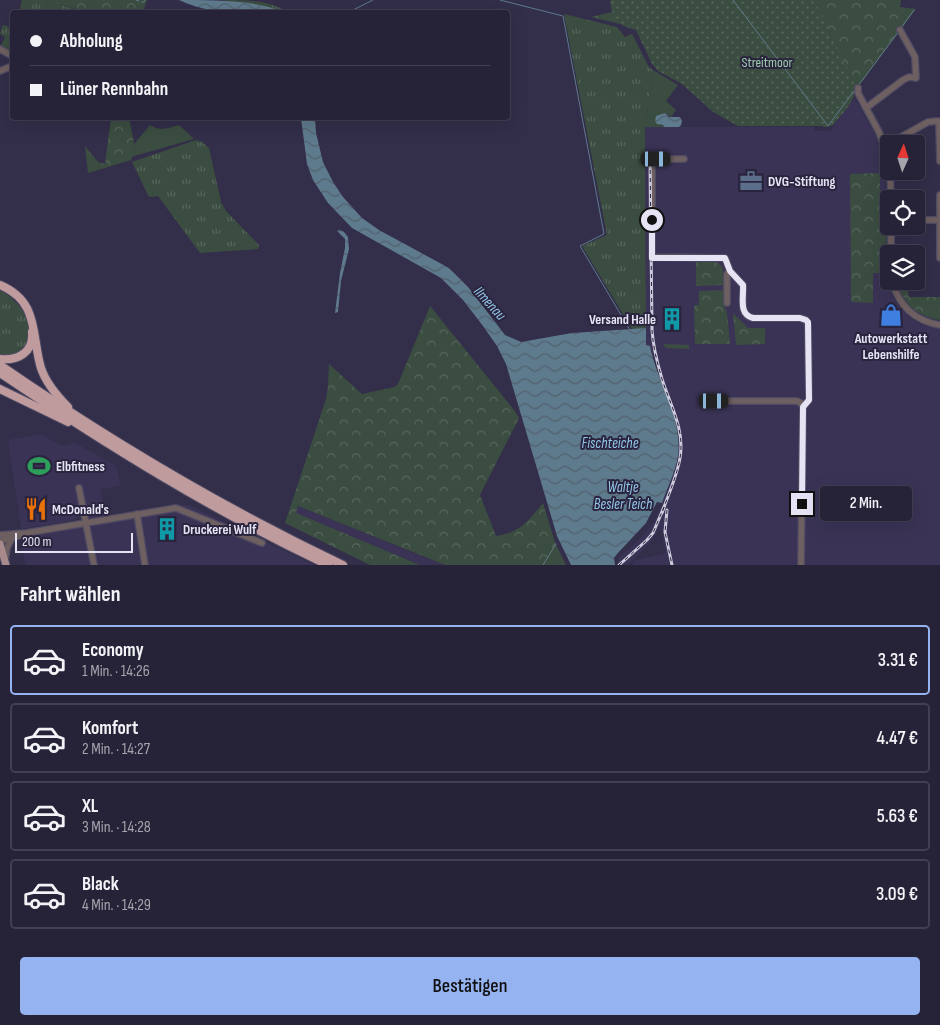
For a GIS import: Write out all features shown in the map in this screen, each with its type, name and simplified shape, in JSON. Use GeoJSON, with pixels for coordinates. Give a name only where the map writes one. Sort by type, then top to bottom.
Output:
{"type":"FeatureCollection","features":[{"type":"Feature","properties":{"kind":"highway"},"geometry":{"type":"LineString","coordinates":[[0,286],[12,295],[23,308],[30,321],[32,337],[29,348],[22,355],[13,359],[0,359]]}},
{"type":"Feature","properties":{"kind":"highway"},"geometry":{"type":"LineString","coordinates":[[0,286],[13,293],[31,315],[42,369],[54,392],[76,416]]}},
{"type":"Feature","properties":{"kind":"highway"},"geometry":{"type":"LineString","coordinates":[[0,365],[76,416],[169,474],[343,565]]}},
{"type":"Feature","properties":{"kind":"highway"},"geometry":{"type":"LineString","coordinates":[[0,373],[212,506],[328,565]]}},
{"type":"Feature","properties":{"kind":"highway"},"geometry":{"type":"LineString","coordinates":[[0,389],[104,440]]}},
{"type":"Feature","properties":{"kind":"main road"},"geometry":{"type":"LineString","coordinates":[[0,543],[5,564]]}},
{"type":"Feature","properties":{"kind":"street"},"geometry":{"type":"LineString","coordinates":[[866,108],[903,80],[909,77],[916,78],[915,57],[900,30]]}},
{"type":"Feature","properties":{"kind":"street"},"geometry":{"type":"LineString","coordinates":[[858,88],[858,93],[880,136]]}},
{"type":"Feature","properties":{"kind":"street"},"geometry":{"type":"LineString","coordinates":[[905,135],[928,122],[938,121],[940,162]]}},
{"type":"Feature","properties":{"kind":"street"},"geometry":{"type":"LineString","coordinates":[[684,159],[656,159],[652,164],[652,258],[725,258],[730,271],[743,285],[743,313],[746,316],[753,318],[800,318],[806,320],[808,322],[809,400],[803,407]]}},
{"type":"Feature","properties":{"kind":"street"},"geometry":{"type":"LineString","coordinates":[[940,195],[940,258]]}},
{"type":"Feature","properties":{"kind":"street"},"geometry":{"type":"LineString","coordinates":[[925,220],[940,220]]}},
{"type":"Feature","properties":{"kind":"street"},"geometry":{"type":"LineString","coordinates":[[727,303],[727,274],[730,271]]}},
{"type":"Feature","properties":{"kind":"street"},"geometry":{"type":"LineString","coordinates":[[895,290],[900,302],[911,314],[940,325]]}},
{"type":"Feature","properties":{"kind":"street"},"geometry":{"type":"LineString","coordinates":[[704,397],[714,401],[797,401],[801,403],[803,407],[800,565]]}},
{"type":"Feature","properties":{"kind":"street"},"geometry":{"type":"LineString","coordinates":[[79,488],[94,565]]}},
{"type":"Feature","properties":{"kind":"street"},"geometry":{"type":"LineString","coordinates":[[0,535],[26,533],[180,508],[262,543]]}},
{"type":"Feature","properties":{"kind":"street"},"geometry":{"type":"LineString","coordinates":[[136,514],[145,565]]}},
{"type":"Feature","properties":{"kind":"street"},"geometry":{"type":"LineString","coordinates":[[0,543],[26,533]]}},
{"type":"Feature","properties":{"kind":"street"},"geometry":{"type":"LineString","coordinates":[[5,564],[7,548],[12,538]]}},
{"type":"Feature","properties":{"kind":"shaded area"},"geometry":{"type":"Polygon","coordinates":[[[854,98],[876,136],[880,150],[880,180],[885,180],[885,190],[880,190],[880,235],[886,235],[886,245],[880,245],[880,290],[890,290],[896,303],[909,317],[921,325],[940,329],[940,565],[633,565],[634,561],[665,553],[662,531],[659,529],[649,544],[628,565],[619,565],[618,558],[644,535],[656,518],[674,471],[678,450],[675,422],[650,346],[646,346],[645,127],[814,127],[815,131],[830,131],[854,98]]]}},
{"type":"Feature","properties":{"kind":"shaded area"},"geometry":{"type":"Polygon","coordinates":[[[41,434],[62,446],[75,443],[116,466],[121,486],[101,489],[106,517],[172,505],[189,505],[314,565],[26,565],[21,545],[25,538],[83,527],[81,515],[74,520],[21,529],[8,440],[41,434]]]}},
{"type":"Feature","properties":{"kind":"shaded area"},"geometry":{"type":"Polygon","coordinates":[[[298,506],[445,565],[420,565],[296,513],[298,506]]]}},
{"type":"Feature","properties":{"kind":"green space"},"geometry":{"type":"Polygon","coordinates":[[[22,0],[44,0],[74,9],[74,10],[20,10],[22,0]]]}},
{"type":"Feature","properties":{"kind":"green space"},"geometry":{"type":"Polygon","coordinates":[[[44,0],[147,0],[144,10],[79,10],[44,0]]]}},
{"type":"Feature","properties":{"kind":"green space"},"geometry":{"type":"Polygon","coordinates":[[[222,0],[265,3],[284,10],[222,0]]]}},
{"type":"Feature","properties":{"kind":"green space","name":"Streitmoor"},"geometry":{"type":"Polygon","coordinates":[[[610,0],[901,0],[900,7],[916,9],[828,127],[824,127],[633,27],[591,17],[612,12],[610,0]]]}},
{"type":"Feature","properties":{"kind":"green space","name":"Streitmoor"},"geometry":{"type":"Polygon","coordinates":[[[610,0],[814,0],[856,86],[855,92],[848,107],[832,126],[738,126],[713,112],[682,84],[658,71],[652,64],[636,30],[624,26],[617,21],[610,0]]]}},
{"type":"Feature","properties":{"kind":"green space"},"geometry":{"type":"Polygon","coordinates":[[[564,14],[617,27],[625,37],[632,34],[649,67],[653,70],[645,128],[646,346],[628,330],[632,329],[582,246],[607,235],[564,14]]]}},
{"type":"Feature","properties":{"kind":"green space"},"geometry":{"type":"Polygon","coordinates":[[[5,25],[10,28],[10,53],[0,48],[5,37],[0,34],[2,26],[5,25]]]}},
{"type":"Feature","properties":{"kind":"green space"},"geometry":{"type":"Polygon","coordinates":[[[653,70],[678,85],[666,101],[676,110],[671,117],[665,113],[655,121],[664,127],[645,127],[653,70]]]}},
{"type":"Feature","properties":{"kind":"green space"},"geometry":{"type":"Polygon","coordinates":[[[111,120],[129,120],[135,148],[134,156],[131,160],[88,173],[85,146],[98,162],[105,164],[111,120]]]}},
{"type":"Feature","properties":{"kind":"green space"},"geometry":{"type":"Polygon","coordinates":[[[150,125],[161,129],[179,125],[194,139],[134,156],[135,143],[150,125]]]}},
{"type":"Feature","properties":{"kind":"green space"},"geometry":{"type":"Polygon","coordinates":[[[196,140],[209,148],[221,202],[226,211],[259,245],[258,249],[200,253],[158,196],[149,197],[132,162],[196,140]]]}},
{"type":"Feature","properties":{"kind":"green space"},"geometry":{"type":"Polygon","coordinates":[[[880,173],[880,235],[887,235],[887,245],[880,245],[880,273],[873,273],[873,303],[851,302],[850,174],[880,173]]]}},
{"type":"Feature","properties":{"kind":"green space"},"geometry":{"type":"Polygon","coordinates":[[[696,262],[719,263],[723,270],[724,285],[696,286],[696,262]]]}},
{"type":"Feature","properties":{"kind":"green space"},"geometry":{"type":"Polygon","coordinates":[[[0,290],[19,306],[28,321],[30,338],[27,346],[18,355],[0,356],[0,290]]]}},
{"type":"Feature","properties":{"kind":"green space"},"geometry":{"type":"Polygon","coordinates":[[[724,290],[724,305],[727,313],[730,344],[695,344],[694,305],[699,305],[699,291],[724,290]]]}},
{"type":"Feature","properties":{"kind":"green space"},"geometry":{"type":"Polygon","coordinates":[[[900,290],[908,290],[909,297],[940,297],[940,320],[918,312],[912,308],[900,290]]]}},
{"type":"Feature","properties":{"kind":"green space"},"geometry":{"type":"Polygon","coordinates":[[[430,306],[519,418],[480,495],[496,536],[518,529],[543,503],[555,542],[566,565],[445,565],[298,506],[296,513],[420,565],[370,565],[285,523],[326,399],[329,364],[362,394],[395,387],[398,384],[430,306]]]}},
{"type":"Feature","properties":{"kind":"green space"},"geometry":{"type":"Polygon","coordinates":[[[733,313],[748,328],[765,328],[765,344],[736,345],[733,313]]]}},
{"type":"Feature","properties":{"kind":"green space"},"geometry":{"type":"Polygon","coordinates":[[[663,344],[689,345],[689,349],[666,348],[663,344]]]}},
{"type":"Feature","properties":{"kind":"water"},"geometry":{"type":"Polygon","coordinates":[[[179,0],[247,3],[278,10],[212,10],[179,0]]]}},
{"type":"Feature","properties":{"kind":"water"},"geometry":{"type":"Polygon","coordinates":[[[665,113],[669,117],[680,117],[681,125],[679,127],[664,127],[657,124],[655,121],[656,116],[665,113]]]}},
{"type":"Feature","properties":{"kind":"water","name":"Fischteiche"},"geometry":{"type":"Polygon","coordinates":[[[301,120],[315,120],[316,133],[323,162],[343,197],[362,218],[379,230],[449,268],[468,287],[505,335],[521,342],[572,333],[646,328],[646,345],[650,346],[653,360],[677,428],[678,456],[662,503],[657,502],[646,523],[617,554],[614,558],[615,565],[571,565],[557,536],[506,364],[497,346],[483,326],[463,300],[441,278],[352,228],[328,203],[313,180],[307,164],[301,120]]]}},
{"type":"Feature","properties":{"kind":"water"},"geometry":{"type":"Polygon","coordinates":[[[340,230],[348,237],[349,249],[341,281],[338,312],[335,313],[345,248],[345,239],[337,231],[340,230]]]}},
{"type":"Feature","properties":{"kind":"waterway"},"geometry":{"type":"LineString","coordinates":[[142,2],[145,0]]}},
{"type":"Feature","properties":{"kind":"waterway"},"geometry":{"type":"LineString","coordinates":[[353,10],[373,0]]}},
{"type":"Feature","properties":{"kind":"waterway"},"geometry":{"type":"LineString","coordinates":[[500,0],[563,16],[604,234],[580,246],[630,330]]}},
{"type":"Feature","properties":{"kind":"waterway"},"geometry":{"type":"LineString","coordinates":[[733,0],[828,126],[854,91]]}},
{"type":"Feature","properties":{"kind":"waterway"},"geometry":{"type":"LineString","coordinates":[[901,28],[914,10]]}},
{"type":"Feature","properties":{"kind":"waterway"},"geometry":{"type":"LineString","coordinates":[[858,86],[899,31]]}},
{"type":"Feature","properties":{"kind":"waterway"},"geometry":{"type":"LineString","coordinates":[[543,565],[556,544]]}},
{"type":"Feature","properties":{"kind":"railway"},"geometry":{"type":"LineString","coordinates":[[650,154],[652,330],[660,373],[679,427],[681,447],[677,472],[662,513]]}},
{"type":"Feature","properties":{"kind":"railway"},"geometry":{"type":"LineString","coordinates":[[619,565],[653,533],[664,507]]}},
{"type":"Feature","properties":{"kind":"railway"},"geometry":{"type":"LineString","coordinates":[[667,510],[665,532],[672,565]]}},
{"type":"Feature","properties":{"kind":"place","name":"DVG-Stiftung"},"geometry":{"type":"Point","coordinates":[751,181]}},
{"type":"Feature","properties":{"kind":"place","name":"Autowerkstatt Lebenshilfe"},"geometry":{"type":"Point","coordinates":[891,315]}},
{"type":"Feature","properties":{"kind":"place","name":"Versand Halle"},"geometry":{"type":"Point","coordinates":[672,319]}},
{"type":"Feature","properties":{"kind":"place","name":"Elbfitness"},"geometry":{"type":"Point","coordinates":[39,466]}},
{"type":"Feature","properties":{"kind":"place","name":"McDonald's"},"geometry":{"type":"Point","coordinates":[36,509]}},
{"type":"Feature","properties":{"kind":"place","name":"Druckerei Wulf"},"geometry":{"type":"Point","coordinates":[167,529]}},
{"type":"Feature","properties":{"kind":"route"},"geometry":{"type":"LineString","coordinates":[[652,220],[652,258],[725,258],[730,271],[742,282],[743,313],[746,316],[753,318],[800,318],[808,322],[809,400],[803,407],[802,504]]}},
{"type":"Feature","properties":{"kind":"water label","name":"Ilmenau"},"geometry":{"type":"Point","coordinates":[490,303]}},
{"type":"Feature","properties":{"kind":"water label","name":"Waltje Besler Teich"},"geometry":{"type":"Point","coordinates":[623,496]}}]}
